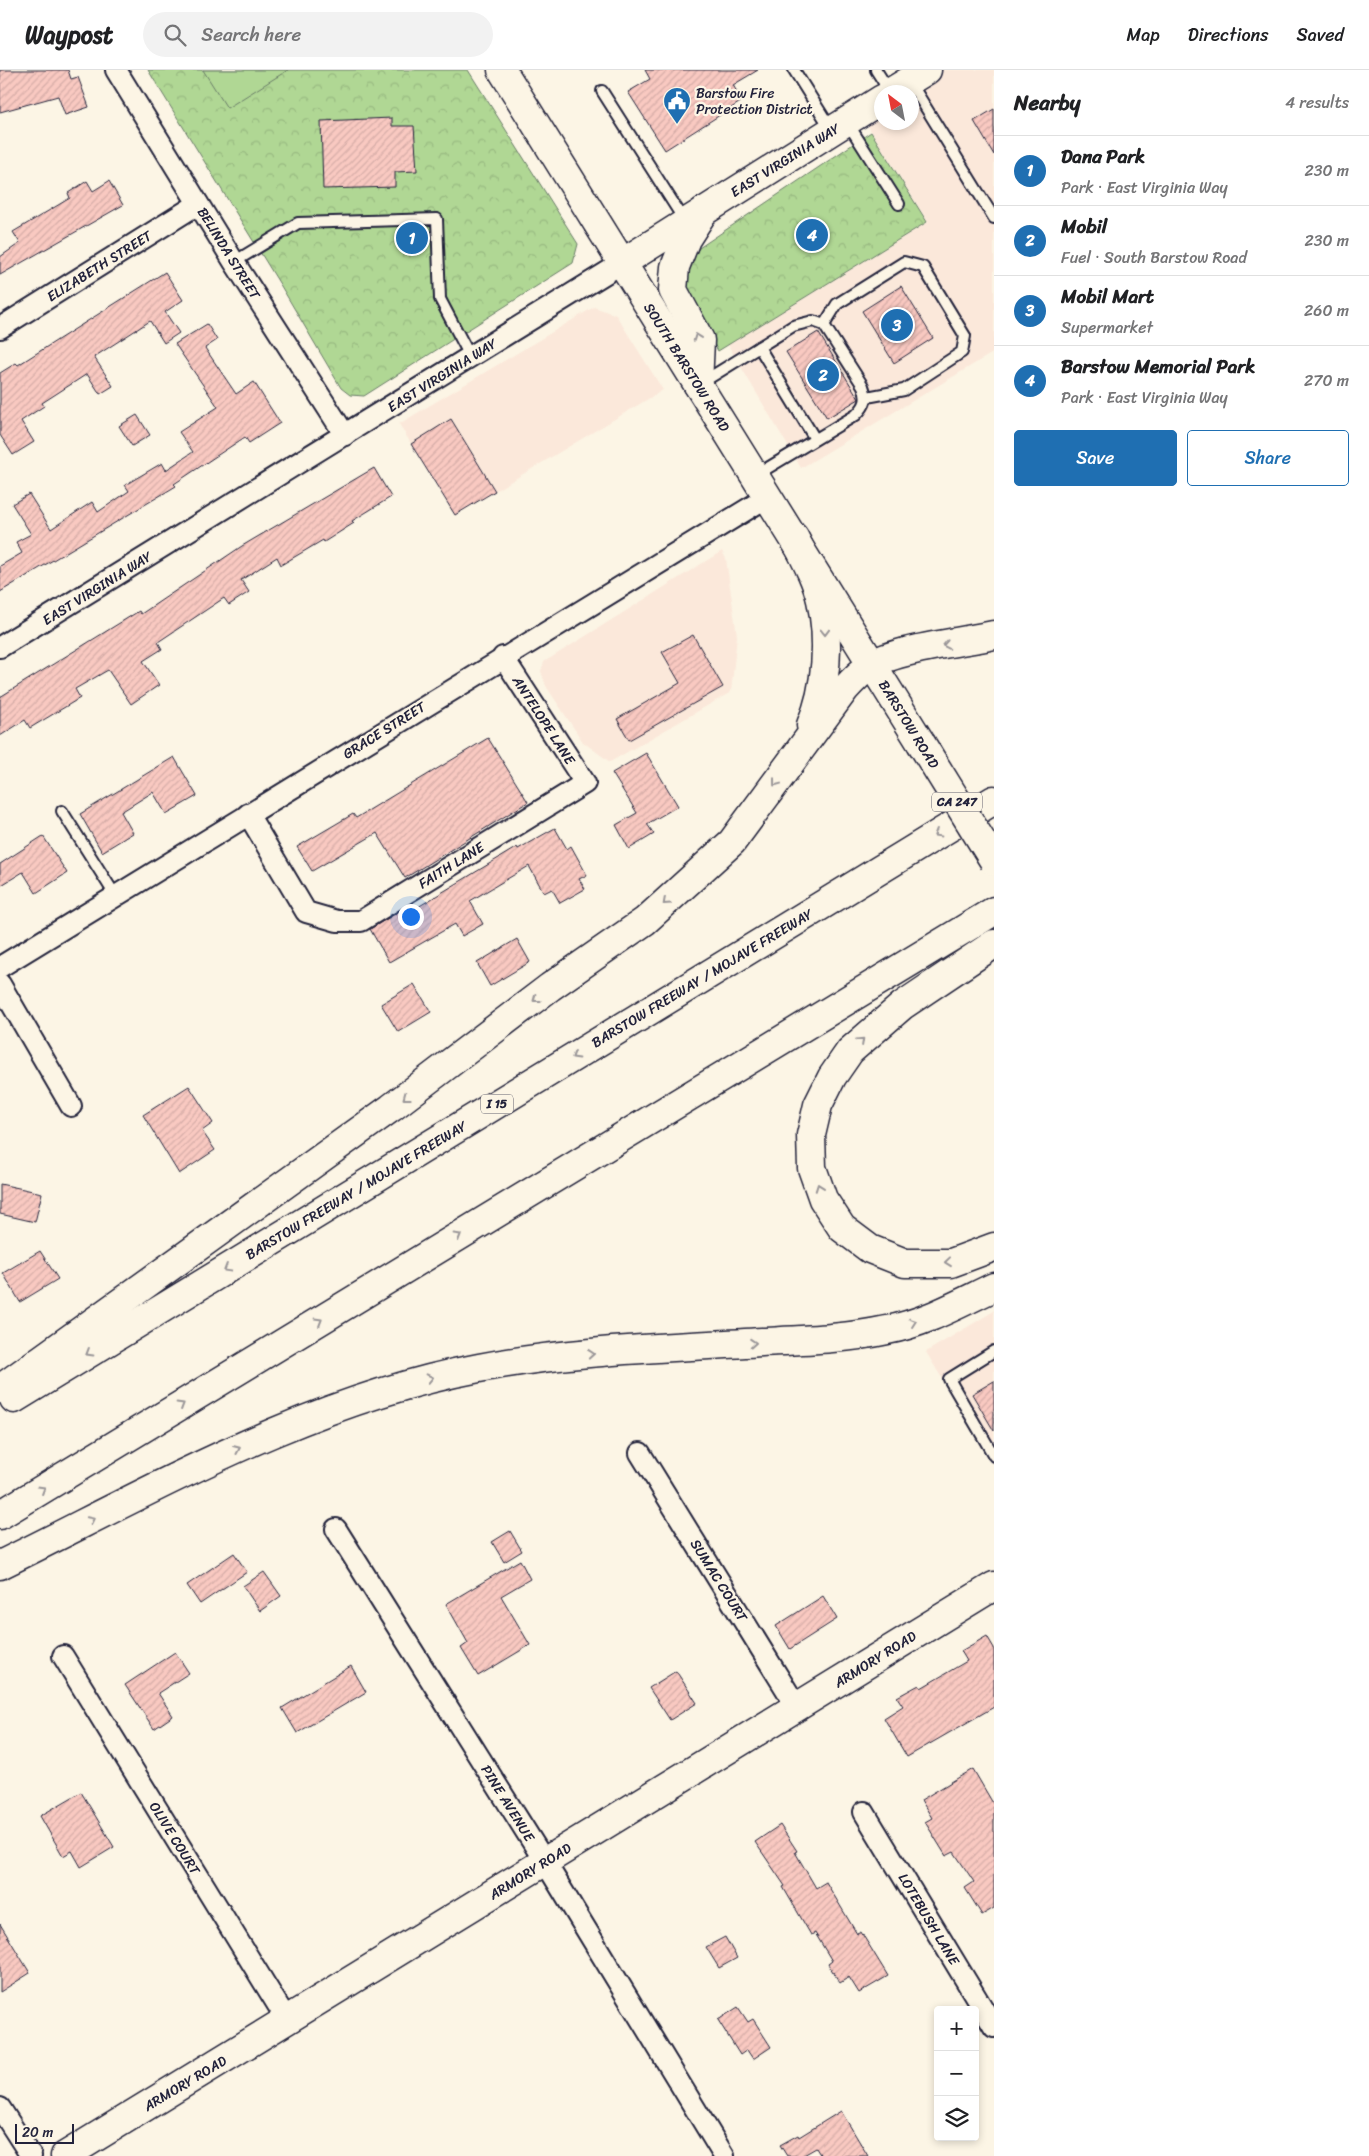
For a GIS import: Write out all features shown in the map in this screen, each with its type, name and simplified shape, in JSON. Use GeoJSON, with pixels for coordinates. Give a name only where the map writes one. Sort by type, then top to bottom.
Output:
{"type":"FeatureCollection","features":[{"type":"Feature","properties":{"kind":"main road","name":"SOUTH BARSTOW ROAD"},"geometry":{"type":"LineString","coordinates":[[505,71],[622,263],[872,664]]}},
{"type":"Feature","properties":{"kind":"main road","name":"EAST VIRGINIA WAY"},"geometry":{"type":"LineString","coordinates":[[622,263],[874,104]]}},
{"type":"Feature","properties":{"kind":"main road"},"geometry":{"type":"LineString","coordinates":[[695,217],[676,267],[673,290],[700,340],[698,385]]}},
{"type":"Feature","properties":{"kind":"main road"},"geometry":{"type":"LineString","coordinates":[[794,537],[812,573],[821,599],[825,625],[822,687],[814,718],[801,749]]}},
{"type":"Feature","properties":{"kind":"main road"},"geometry":{"type":"LineString","coordinates":[[0,1389],[391,1108],[550,987],[645,922],[732,842],[845,689],[872,664],[907,652],[994,635]]}},
{"type":"Feature","properties":{"kind":"main road","name":"BARSTOW ROAD"},"geometry":{"type":"LineString","coordinates":[[872,664],[994,861]]}},
{"type":"Feature","properties":{"kind":"main road","name":"BARSTOW FREEWAY / MOJAVE FREEWAY"},"geometry":{"type":"LineString","coordinates":[[0,1408],[994,800]]}},
{"type":"Feature","properties":{"kind":"main road"},"geometry":{"type":"LineString","coordinates":[[0,1514],[994,911]]}},
{"type":"Feature","properties":{"kind":"main road"},"geometry":{"type":"LineString","coordinates":[[994,944],[903,1005],[850,1051],[832,1077],[818,1105],[811,1135],[812,1168],[823,1199],[842,1228],[870,1249],[905,1263],[951,1263],[994,1247]]}},
{"type":"Feature","properties":{"kind":"main road"},"geometry":{"type":"LineString","coordinates":[[0,1565],[231,1451],[339,1406],[383,1390],[481,1368],[556,1357],[840,1337],[889,1330],[946,1310],[994,1286]]}},
{"type":"Feature","properties":{"kind":"main road","name":"ARMORY ROAD"},"geometry":{"type":"LineString","coordinates":[[65,2156],[994,1586]]}},
{"type":"Feature","properties":{"kind":"street","name":"BELINDA STREET"},"geometry":{"type":"LineString","coordinates":[[116,70],[234,262],[345,435]]}},
{"type":"Feature","properties":{"kind":"street","name":"ELIZABETH STREET"},"geometry":{"type":"LineString","coordinates":[[0,328],[198,204]]}},
{"type":"Feature","properties":{"kind":"street","name":"EAST VIRGINIA WAY"},"geometry":{"type":"LineString","coordinates":[[0,648],[622,263]]}},
{"type":"Feature","properties":{"kind":"street","name":"GRACE STREET"},"geometry":{"type":"LineString","coordinates":[[0,967],[503,657],[762,485]]}},
{"type":"Feature","properties":{"kind":"street","name":"ANTELOPE LANE"},"geometry":{"type":"LineString","coordinates":[[503,657],[585,783]]}},
{"type":"Feature","properties":{"kind":"street","name":"FAITH LANE"},"geometry":{"type":"LineString","coordinates":[[248,814],[306,912],[337,921],[361,921],[585,783]]}},
{"type":"Feature","properties":{"kind":"street"},"geometry":{"type":"LineString","coordinates":[[0,984],[70,1106]]}},
{"type":"Feature","properties":{"kind":"street","name":"SUMAC COURT"},"geometry":{"type":"LineString","coordinates":[[640,1453],[797,1707]]}},
{"type":"Feature","properties":{"kind":"street","name":"PINE AVENUE"},"geometry":{"type":"LineString","coordinates":[[336,1529],[545,1862],[724,2156]]}},
{"type":"Feature","properties":{"kind":"street","name":"OLIVE COURT"},"geometry":{"type":"LineString","coordinates":[[63,1656],[287,2020]]}},
{"type":"Feature","properties":{"kind":"street","name":"LOTEBUSH LANE"},"geometry":{"type":"LineString","coordinates":[[864,1812],[994,2027]]}},
{"type":"Feature","properties":{"kind":"street"},"geometry":{"type":"LineString","coordinates":[[0,2108],[31,2156]]}},
{"type":"Feature","properties":{"kind":"lane"},"geometry":{"type":"LineString","coordinates":[[794,70],[899,204]]}},
{"type":"Feature","properties":{"kind":"lane"},"geometry":{"type":"LineString","coordinates":[[876,70],[904,84],[992,211]]}},
{"type":"Feature","properties":{"kind":"lane"},"geometry":{"type":"LineString","coordinates":[[602,90],[695,217]]}},
{"type":"Feature","properties":{"kind":"lane"},"geometry":{"type":"LineString","coordinates":[[234,262],[298,223],[437,219],[440,300],[470,358]]}},
{"type":"Feature","properties":{"kind":"lane"},"geometry":{"type":"LineString","coordinates":[[824,324],[837,304],[904,262],[923,267],[965,336],[962,352],[904,390],[867,397]]}},
{"type":"Feature","properties":{"kind":"lane"},"geometry":{"type":"LineString","coordinates":[[698,385],[803,322],[813,321],[824,324],[863,386],[867,397],[863,408],[856,415],[816,439],[762,485]]}},
{"type":"Feature","properties":{"kind":"lane"},"geometry":{"type":"LineString","coordinates":[[759,347],[816,439]]}},
{"type":"Feature","properties":{"kind":"lane"},"geometry":{"type":"LineString","coordinates":[[62,811],[115,895]]}},
{"type":"Feature","properties":{"kind":"lane"},"geometry":{"type":"LineString","coordinates":[[994,1351],[949,1379],[994,1456]]}},
{"type":"Feature","properties":{"kind":"shaded area"},"geometry":{"type":"Polygon","coordinates":[[[943,70],[994,70],[994,352],[801,468],[728,345],[928,222],[864,120],[874,114],[874,130],[919,130],[919,85],[943,70]]]}},
{"type":"Feature","properties":{"kind":"shaded area"},"geometry":{"type":"Polygon","coordinates":[[[594,307],[616,315],[663,390],[455,515],[399,424],[594,307]]]}},
{"type":"Feature","properties":{"kind":"shaded area"},"geometry":{"type":"Polygon","coordinates":[[[722,551],[726,559],[737,636],[731,692],[610,762],[583,742],[546,686],[541,671],[544,662],[722,551]]]}},
{"type":"Feature","properties":{"kind":"shaded area"},"geometry":{"type":"Polygon","coordinates":[[[994,1311],[994,1464],[926,1352],[994,1311]]]}},
{"type":"Feature","properties":{"kind":"green space"},"geometry":{"type":"Polygon","coordinates":[[[148,70],[468,70],[578,244],[573,263],[364,396],[350,395],[341,388],[281,286],[148,70]]]}},
{"type":"Feature","properties":{"kind":"green space"},"geometry":{"type":"Polygon","coordinates":[[[203,70],[288,70],[227,108],[203,70]]]}},
{"type":"Feature","properties":{"kind":"green space"},"geometry":{"type":"Polygon","coordinates":[[[871,132],[927,222],[718,351],[679,281],[699,248],[871,132]]]}},
{"type":"Feature","properties":{"kind":"building"},"geometry":{"type":"Polygon","coordinates":[[[0,70],[68,70],[71,79],[78,77],[89,107],[65,115],[58,96],[0,112],[0,70]]]}},
{"type":"Feature","properties":{"kind":"building","name":"Barstow Fire Protection District"},"geometry":{"type":"Polygon","coordinates":[[[645,70],[758,70],[733,85],[742,101],[665,150],[628,92],[650,79],[645,70]]]}},
{"type":"Feature","properties":{"kind":"building"},"geometry":{"type":"Polygon","coordinates":[[[994,109],[994,155],[974,121],[994,109]]]}},
{"type":"Feature","properties":{"kind":"building"},"geometry":{"type":"Polygon","coordinates":[[[392,118],[392,126],[414,126],[417,171],[395,172],[395,187],[323,189],[321,121],[392,118]]]}},
{"type":"Feature","properties":{"kind":"building"},"geometry":{"type":"Polygon","coordinates":[[[87,181],[93,191],[109,181],[123,205],[0,275],[0,257],[20,243],[13,232],[70,198],[68,193],[87,181]]]}},
{"type":"Feature","properties":{"kind":"building"},"geometry":{"type":"Polygon","coordinates":[[[165,272],[183,300],[165,312],[179,333],[164,343],[150,321],[94,357],[113,386],[100,394],[87,374],[42,403],[44,406],[21,421],[34,442],[13,455],[0,435],[0,373],[16,363],[18,365],[165,272]]]}},
{"type":"Feature","properties":{"kind":"building"},"geometry":{"type":"Polygon","coordinates":[[[901,286],[933,338],[894,363],[862,311],[901,286]]]}},
{"type":"Feature","properties":{"kind":"building"},"geometry":{"type":"Polygon","coordinates":[[[207,324],[217,340],[205,348],[236,394],[254,382],[280,423],[249,443],[245,437],[174,484],[176,486],[0,592],[0,566],[22,553],[16,542],[31,534],[12,504],[29,494],[51,529],[92,502],[98,512],[129,491],[125,485],[162,463],[166,470],[193,452],[179,432],[218,407],[175,344],[207,324]]]}},
{"type":"Feature","properties":{"kind":"building"},"geometry":{"type":"Polygon","coordinates":[[[818,332],[859,399],[827,418],[786,352],[818,332]]]}},
{"type":"Feature","properties":{"kind":"building"},"geometry":{"type":"Polygon","coordinates":[[[137,415],[150,435],[132,446],[119,426],[137,415]]]}},
{"type":"Feature","properties":{"kind":"building"},"geometry":{"type":"Polygon","coordinates":[[[451,419],[495,491],[455,515],[411,444],[451,419]]]}},
{"type":"Feature","properties":{"kind":"building"},"geometry":{"type":"Polygon","coordinates":[[[374,468],[391,497],[352,521],[354,523],[324,542],[323,540],[281,565],[277,557],[241,580],[249,592],[229,605],[224,598],[158,642],[162,649],[143,661],[159,685],[131,704],[108,670],[75,689],[80,698],[30,728],[25,720],[0,736],[0,697],[139,611],[141,614],[242,546],[374,468]]]}},
{"type":"Feature","properties":{"kind":"building"},"geometry":{"type":"Polygon","coordinates":[[[693,635],[723,687],[629,740],[617,719],[680,683],[662,652],[693,635]]]}},
{"type":"Feature","properties":{"kind":"building"},"geometry":{"type":"Polygon","coordinates":[[[488,738],[528,802],[405,878],[377,833],[312,871],[297,847],[353,814],[356,818],[488,738]]]}},
{"type":"Feature","properties":{"kind":"building"},"geometry":{"type":"Polygon","coordinates":[[[646,753],[678,806],[647,824],[654,834],[629,849],[616,825],[637,813],[612,773],[646,753]]]}},
{"type":"Feature","properties":{"kind":"building"},"geometry":{"type":"Polygon","coordinates":[[[174,757],[197,796],[166,814],[153,792],[121,812],[133,833],[102,852],[80,814],[174,757]]]}},
{"type":"Feature","properties":{"kind":"building"},"geometry":{"type":"Polygon","coordinates":[[[555,828],[567,849],[571,846],[587,875],[579,879],[585,889],[560,903],[552,889],[544,893],[529,866],[470,901],[483,924],[462,936],[455,924],[389,962],[370,929],[410,905],[413,910],[517,847],[518,849],[555,828]]]}},
{"type":"Feature","properties":{"kind":"building"},"geometry":{"type":"Polygon","coordinates":[[[43,836],[67,873],[36,893],[23,872],[0,886],[0,864],[43,836]]]}},
{"type":"Feature","properties":{"kind":"building"},"geometry":{"type":"Polygon","coordinates":[[[517,939],[530,962],[490,986],[477,963],[517,939]]]}},
{"type":"Feature","properties":{"kind":"building"},"geometry":{"type":"Polygon","coordinates":[[[414,984],[431,1012],[398,1032],[381,1004],[414,984]]]}},
{"type":"Feature","properties":{"kind":"building"},"geometry":{"type":"Polygon","coordinates":[[[189,1086],[213,1123],[202,1131],[215,1150],[179,1174],[143,1115],[189,1086]]]}},
{"type":"Feature","properties":{"kind":"building"},"geometry":{"type":"Polygon","coordinates":[[[0,1184],[42,1193],[35,1222],[0,1214],[0,1184]]]}},
{"type":"Feature","properties":{"kind":"building"},"geometry":{"type":"Polygon","coordinates":[[[40,1251],[58,1279],[20,1302],[3,1273],[40,1251]]]}},
{"type":"Feature","properties":{"kind":"building"},"geometry":{"type":"Polygon","coordinates":[[[994,1381],[994,1431],[972,1394],[994,1381]]]}},
{"type":"Feature","properties":{"kind":"building"},"geometry":{"type":"Polygon","coordinates":[[[510,1531],[522,1551],[504,1562],[492,1542],[510,1531]]]}},
{"type":"Feature","properties":{"kind":"building"},"geometry":{"type":"Polygon","coordinates":[[[234,1553],[247,1572],[200,1604],[187,1585],[234,1553]]]}},
{"type":"Feature","properties":{"kind":"building"},"geometry":{"type":"Polygon","coordinates":[[[520,1560],[530,1579],[501,1596],[530,1645],[478,1676],[461,1648],[468,1643],[446,1604],[520,1560]]]}},
{"type":"Feature","properties":{"kind":"building"},"geometry":{"type":"Polygon","coordinates":[[[264,1572],[281,1596],[260,1611],[243,1586],[264,1572]]]}},
{"type":"Feature","properties":{"kind":"building"},"geometry":{"type":"Polygon","coordinates":[[[823,1596],[837,1619],[790,1649],[776,1626],[823,1596]]]}},
{"type":"Feature","properties":{"kind":"building"},"geometry":{"type":"Polygon","coordinates":[[[987,1636],[994,1648],[994,1707],[907,1757],[884,1718],[903,1706],[897,1697],[919,1685],[921,1688],[967,1661],[961,1651],[987,1636]]]}},
{"type":"Feature","properties":{"kind":"building"},"geometry":{"type":"Polygon","coordinates":[[[175,1652],[189,1673],[158,1693],[173,1716],[154,1729],[125,1685],[175,1652]]]}},
{"type":"Feature","properties":{"kind":"building"},"geometry":{"type":"Polygon","coordinates":[[[351,1666],[366,1692],[297,1733],[282,1708],[351,1666]]]}},
{"type":"Feature","properties":{"kind":"building"},"geometry":{"type":"Polygon","coordinates":[[[676,1671],[697,1703],[670,1720],[649,1688],[676,1671]]]}},
{"type":"Feature","properties":{"kind":"building"},"geometry":{"type":"Polygon","coordinates":[[[973,1769],[994,1805],[994,1908],[982,1915],[965,1888],[974,1882],[954,1852],[946,1856],[925,1822],[932,1818],[921,1800],[973,1769]]]}},
{"type":"Feature","properties":{"kind":"building"},"geometry":{"type":"Polygon","coordinates":[[[81,1792],[114,1847],[81,1867],[72,1851],[63,1856],[40,1816],[81,1792]]]}},
{"type":"Feature","properties":{"kind":"building"},"geometry":{"type":"Polygon","coordinates":[[[780,1825],[797,1851],[795,1852],[816,1888],[826,1882],[857,1934],[861,1932],[888,1976],[859,1993],[849,1977],[840,1983],[828,1964],[832,1961],[815,1933],[811,1935],[783,1887],[785,1886],[755,1842],[780,1825]]]}},
{"type":"Feature","properties":{"kind":"building"},"geometry":{"type":"Polygon","coordinates":[[[0,1924],[30,1973],[0,1992],[0,1924]]]}},
{"type":"Feature","properties":{"kind":"building"},"geometry":{"type":"Polygon","coordinates":[[[725,1937],[737,1958],[719,1968],[706,1947],[725,1937]]]}},
{"type":"Feature","properties":{"kind":"building"},"geometry":{"type":"Polygon","coordinates":[[[738,2007],[748,2022],[753,2019],[771,2047],[753,2059],[747,2050],[740,2055],[718,2020],[738,2007]]]}},
{"type":"Feature","properties":{"kind":"building"},"geometry":{"type":"Polygon","coordinates":[[[841,2111],[868,2156],[821,2156],[816,2148],[802,2156],[787,2156],[780,2145],[798,2135],[799,2137],[841,2111]]]}},
{"type":"Feature","properties":{"kind":"place","name":"Barstow Fire Protection District"},"geometry":{"type":"Point","coordinates":[677,125]}},
{"type":"Feature","properties":{"kind":"place","name":"Barstow Memorial Park"},"geometry":{"type":"Point","coordinates":[812,235]}},
{"type":"Feature","properties":{"kind":"place","name":"Dana Park"},"geometry":{"type":"Point","coordinates":[412,238]}},
{"type":"Feature","properties":{"kind":"place","name":"Mobil Mart"},"geometry":{"type":"Point","coordinates":[897,325]}},
{"type":"Feature","properties":{"kind":"place","name":"Mobil"},"geometry":{"type":"Point","coordinates":[823,375]}}]}
